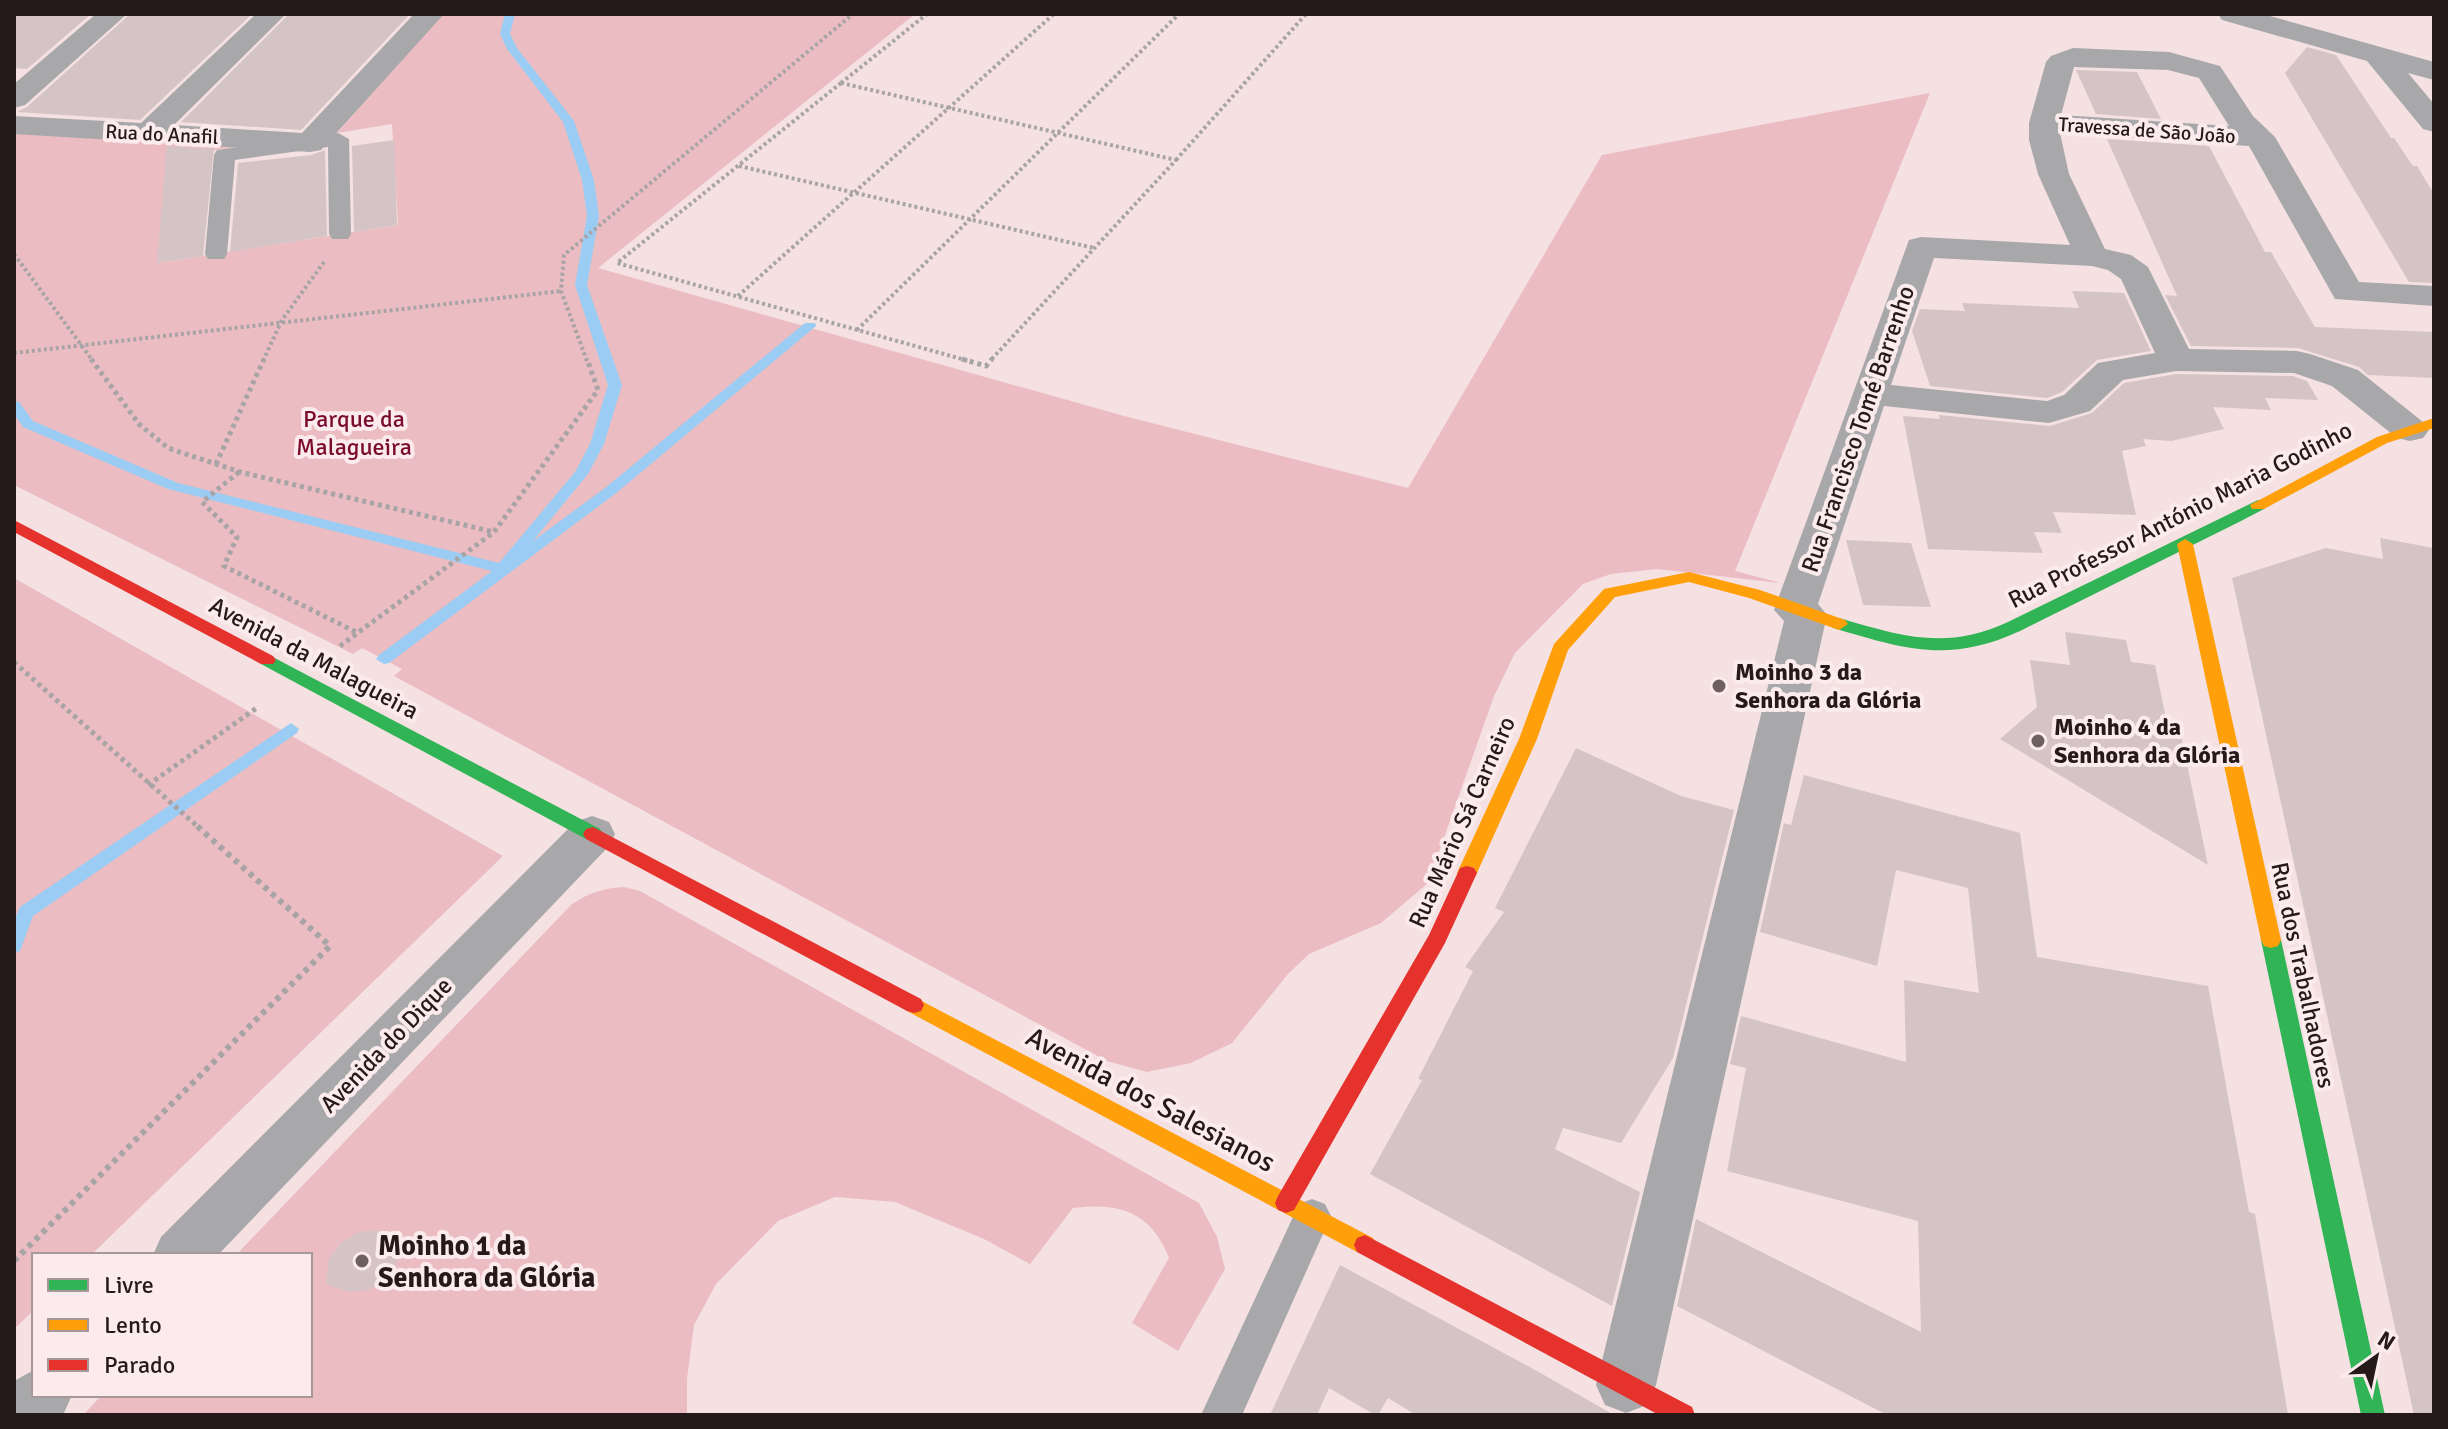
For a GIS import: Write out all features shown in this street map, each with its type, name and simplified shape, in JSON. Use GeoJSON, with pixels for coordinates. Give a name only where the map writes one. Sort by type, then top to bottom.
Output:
{"type":"FeatureCollection","features":[{"type":"Feature","properties":{"kind":"street"},"geometry":{"type":"LineString","coordinates":[[14,99],[113,14]]}},
{"type":"Feature","properties":{"kind":"street"},"geometry":{"type":"LineString","coordinates":[[148,134],[272,14]]}},
{"type":"Feature","properties":{"kind":"street"},"geometry":{"type":"LineString","coordinates":[[310,143],[430,14]]}},
{"type":"Feature","properties":{"kind":"street"},"geometry":{"type":"LineString","coordinates":[[2232,14],[2434,71]]}},
{"type":"Feature","properties":{"kind":"street"},"geometry":{"type":"LineString","coordinates":[[2377,55],[2434,123]]}},
{"type":"Feature","properties":{"kind":"street","name":"Travessa de São João"},"geometry":{"type":"LineString","coordinates":[[2260,137],[2044,123],[2061,62],[2073,57],[2169,61],[2210,72],[2242,122],[2260,137],[2347,292],[2434,296]]}},
{"type":"Feature","properties":{"kind":"street"},"geometry":{"type":"LineString","coordinates":[[2044,123],[2043,139],[2048,159],[2092,256],[2119,262],[2136,274],[2176,360]]}},
{"type":"Feature","properties":{"kind":"street","name":"Rua do Anafil"},"geometry":{"type":"LineString","coordinates":[[14,125],[310,143]]}},
{"type":"Feature","properties":{"kind":"street","name":"Rua Francisco Tomé Barrenho"},"geometry":{"type":"LineString","coordinates":[[1626,1385],[1800,612],[1921,247],[2092,256]]}},
{"type":"Feature","properties":{"kind":"street"},"geometry":{"type":"LineString","coordinates":[[1871,394],[2049,412],[2077,403],[2111,371],[2176,360],[2297,362],[2345,378],[2422,427]]}},
{"type":"Feature","properties":{"kind":"street","name":"Rua Professor António Maria Godinho"},"geometry":{"type":"LineString","coordinates":[[1754,594],[1800,612],[1887,638],[1924,644],[1965,644],[2002,631],[2185,544],[2382,440],[2422,427]]}},
{"type":"Feature","properties":{"kind":"street","name":"Avenida da Malagueira"},"geometry":{"type":"LineString","coordinates":[[14,525],[592,834]]}},
{"type":"Feature","properties":{"kind":"street","name":"Rua dos Trabalhadores"},"geometry":{"type":"LineString","coordinates":[[2185,544],[2373,1415]]}},
{"type":"Feature","properties":{"kind":"street","name":"Rua Mário Sá Carneiro"},"geometry":{"type":"LineString","coordinates":[[1299,1209],[1438,937],[1528,739],[1560,648],[1610,593],[1689,577],[1754,594]]}},
{"type":"Feature","properties":{"kind":"street","name":"Avenida dos Salesianos"},"geometry":{"type":"LineString","coordinates":[[592,834],[1683,1415]]}},
{"type":"Feature","properties":{"kind":"street","name":"Avenida do Dique"},"geometry":{"type":"LineString","coordinates":[[183,1253],[592,834]]}},
{"type":"Feature","properties":{"kind":"street"},"geometry":{"type":"LineString","coordinates":[[21,1415],[40,1397]]}},
{"type":"Feature","properties":{"kind":"lane"},"geometry":{"type":"LineString","coordinates":[[216,254],[225,155],[338,139],[336,243]]}},
{"type":"Feature","properties":{"kind":"lane"},"geometry":{"type":"LineString","coordinates":[[1221,1415],[1299,1209]]}},
{"type":"Feature","properties":{"kind":"path"},"geometry":{"type":"LineString","coordinates":[[339,647],[494,532],[598,390],[561,291],[564,255],[853,14]]}},
{"type":"Feature","properties":{"kind":"path"},"geometry":{"type":"LineString","coordinates":[[927,14],[617,263],[986,366],[1306,14]]}},
{"type":"Feature","properties":{"kind":"path"},"geometry":{"type":"LineString","coordinates":[[738,297],[1054,14]]}},
{"type":"Feature","properties":{"kind":"path"},"geometry":{"type":"LineString","coordinates":[[857,330],[1179,14]]}},
{"type":"Feature","properties":{"kind":"path"},"geometry":{"type":"LineString","coordinates":[[841,83],[1176,160]]}},
{"type":"Feature","properties":{"kind":"path"},"geometry":{"type":"LineString","coordinates":[[738,165],[1094,248]]}},
{"type":"Feature","properties":{"kind":"path"},"geometry":{"type":"LineString","coordinates":[[216,464],[282,320],[336,243]]}},
{"type":"Feature","properties":{"kind":"path"},"geometry":{"type":"LineString","coordinates":[[14,254],[139,424],[168,448],[240,472],[494,532]]}},
{"type":"Feature","properties":{"kind":"path"},"geometry":{"type":"LineString","coordinates":[[14,353],[282,320],[561,291]]}},
{"type":"Feature","properties":{"kind":"path"},"geometry":{"type":"LineString","coordinates":[[240,472],[223,482],[202,502],[237,537],[224,566],[358,633]]}},
{"type":"Feature","properties":{"kind":"path"},"geometry":{"type":"LineString","coordinates":[[14,662],[330,946],[14,1261]]}},
{"type":"Feature","properties":{"kind":"path"},"geometry":{"type":"LineString","coordinates":[[148,785],[260,705]]}},
{"type":"Feature","properties":{"kind":"green space","name":"Parque da Malagueira"},"geometry":{"type":"Polygon","coordinates":[[[441,14],[915,14],[598,268],[1124,416],[1408,488],[1602,155],[1930,93],[1735,571],[1781,583],[1657,569],[1611,574],[1583,584],[1515,653],[1494,696],[1428,883],[1381,923],[1309,954],[1288,974],[1232,1043],[1191,1063],[1147,1072],[1107,1061],[394,676],[402,669],[362,648],[353,654],[14,485],[14,133],[236,147],[168,157],[158,263],[398,225],[392,124],[337,133],[441,14]]]}},
{"type":"Feature","properties":{"kind":"green space"},"geometry":{"type":"Polygon","coordinates":[[[14,578],[503,856],[93,1253],[32,1253],[32,1312],[14,1329],[14,578]]]}},
{"type":"Feature","properties":{"kind":"green space"},"geometry":{"type":"Polygon","coordinates":[[[624,887],[640,891],[1199,1203],[1217,1237],[1225,1269],[1178,1351],[1132,1323],[1169,1258],[1153,1230],[1132,1214],[1105,1207],[1073,1208],[1030,1264],[984,1239],[895,1202],[835,1197],[778,1221],[716,1284],[694,1325],[687,1379],[687,1415],[83,1415],[100,1397],[312,1397],[312,1253],[238,1253],[572,904],[609,889],[624,887]]]}},
{"type":"Feature","properties":{"kind":"building"},"geometry":{"type":"Polygon","coordinates":[[[16,14],[91,14],[27,69],[14,68],[16,14]]]}},
{"type":"Feature","properties":{"kind":"building"},"geometry":{"type":"Polygon","coordinates":[[[130,14],[252,14],[140,120],[17,112],[27,107],[130,14]]]}},
{"type":"Feature","properties":{"kind":"building"},"geometry":{"type":"Polygon","coordinates":[[[289,14],[410,14],[301,130],[181,122],[289,14]]]}},
{"type":"Feature","properties":{"kind":"building"},"geometry":{"type":"Polygon","coordinates":[[[2307,47],[2336,55],[2391,138],[2413,166],[2417,166],[2434,194],[2434,283],[2409,282],[2285,73],[2307,47]]]}},
{"type":"Feature","properties":{"kind":"building"},"geometry":{"type":"Polygon","coordinates":[[[2076,70],[2137,72],[2161,119],[2096,114],[2076,70]]]}},
{"type":"Feature","properties":{"kind":"building"},"geometry":{"type":"Polygon","coordinates":[[[2107,139],[2209,146],[2265,252],[2271,252],[2315,327],[2434,332],[2434,378],[2368,375],[2359,367],[2298,348],[2191,346],[2165,295],[2177,296],[2107,139]]]}},
{"type":"Feature","properties":{"kind":"building"},"geometry":{"type":"Polygon","coordinates":[[[394,140],[397,225],[354,232],[352,146],[394,140]]]}},
{"type":"Feature","properties":{"kind":"building"},"geometry":{"type":"Polygon","coordinates":[[[167,146],[214,149],[203,256],[157,263],[167,146]]]}},
{"type":"Feature","properties":{"kind":"building"},"geometry":{"type":"Polygon","coordinates":[[[325,150],[327,236],[230,252],[238,163],[311,155],[325,150]]]}},
{"type":"Feature","properties":{"kind":"building"},"geometry":{"type":"Polygon","coordinates":[[[2072,291],[2124,293],[2151,351],[2097,360],[2062,392],[2047,398],[1930,386],[1912,331],[1920,309],[1965,311],[1962,303],[2079,308],[2072,291]]]}},
{"type":"Feature","properties":{"kind":"building"},"geometry":{"type":"Polygon","coordinates":[[[2176,374],[2293,376],[2307,381],[2318,400],[2265,398],[2271,410],[2213,407],[2224,429],[2171,441],[2143,439],[2146,446],[2122,451],[2136,515],[2053,512],[2062,533],[2034,532],[2043,553],[1928,549],[1903,416],[1940,419],[1939,415],[2050,426],[2092,413],[2124,383],[2176,374]]]}},
{"type":"Feature","properties":{"kind":"building"},"geometry":{"type":"Polygon","coordinates":[[[2380,538],[2434,548],[2434,1415],[2414,1415],[2232,578],[2326,548],[2383,559],[2380,538]]]}},
{"type":"Feature","properties":{"kind":"building"},"geometry":{"type":"Polygon","coordinates":[[[1846,540],[1911,543],[1931,607],[1863,605],[1846,540]]]}},
{"type":"Feature","properties":{"kind":"building"},"geometry":{"type":"Polygon","coordinates":[[[2065,632],[2126,640],[2131,662],[2155,665],[2169,733],[2181,735],[2208,865],[2000,739],[2037,707],[2030,660],[2070,665],[2065,632]]]}},
{"type":"Feature","properties":{"kind":"building"},"geometry":{"type":"Polygon","coordinates":[[[1576,748],[1681,796],[1734,810],[1673,1058],[1621,1143],[1563,1128],[1555,1149],[1640,1192],[1612,1306],[1370,1174],[1422,1080],[1418,1079],[1473,971],[1465,967],[1504,912],[1495,908],[1576,748]]]}},
{"type":"Feature","properties":{"kind":"building"},"geometry":{"type":"Polygon","coordinates":[[[1804,775],[2020,833],[2037,957],[2208,986],[2249,1212],[2255,1214],[2288,1415],[1887,1415],[1677,1306],[1696,1219],[1921,1332],[1918,1221],[1727,1171],[1746,1068],[1730,1064],[1741,1016],[1906,1062],[1904,980],[1979,993],[1968,888],[1896,870],[1877,966],[1760,932],[1784,823],[1791,825],[1804,775]]]}},
{"type":"Feature","properties":{"kind":"building","name":"Moinho 1 da Senhora da Glória"},"geometry":{"type":"Polygon","coordinates":[[[376,1230],[400,1240],[396,1264],[385,1280],[368,1290],[349,1292],[326,1284],[329,1258],[341,1243],[359,1232],[376,1230]]]}},
{"type":"Feature","properties":{"kind":"building"},"geometry":{"type":"Polygon","coordinates":[[[1340,1265],[1614,1415],[1416,1415],[1388,1398],[1375,1415],[1329,1388],[1317,1415],[1270,1415],[1340,1265]]]}},
{"type":"Feature","properties":{"kind":"waterway"},"geometry":{"type":"LineString","coordinates":[[14,405],[28,424],[173,486],[502,569],[581,474],[597,444],[615,385],[581,285],[593,216],[588,180],[568,121],[512,49],[505,34],[510,14]]}},
{"type":"Feature","properties":{"kind":"waterway"},"geometry":{"type":"LineString","coordinates":[[384,659],[610,491],[810,326]]}},
{"type":"Feature","properties":{"kind":"waterway"},"geometry":{"type":"LineString","coordinates":[[14,946],[26,912],[291,729]]}},
{"type":"Feature","properties":{"kind":"traffic: fast"},"geometry":{"type":"LineString","coordinates":[[1839,624],[1917,644],[1949,646],[1977,641],[2014,626],[2258,505]]}},
{"type":"Feature","properties":{"kind":"traffic: fast"},"geometry":{"type":"LineString","coordinates":[[267,660],[593,834]]}},
{"type":"Feature","properties":{"kind":"traffic: fast"},"geometry":{"type":"LineString","coordinates":[[2271,940],[2373,1415]]}},
{"type":"Feature","properties":{"kind":"traffic: slow"},"geometry":{"type":"LineString","coordinates":[[2258,505],[2382,440],[2434,423]]}},
{"type":"Feature","properties":{"kind":"traffic: slow"},"geometry":{"type":"LineString","coordinates":[[2185,544],[2271,940]]}},
{"type":"Feature","properties":{"kind":"traffic: slow"},"geometry":{"type":"LineString","coordinates":[[1467,873],[1528,739],[1560,648],[1610,593],[1689,577],[1754,594],[1839,624]]}},
{"type":"Feature","properties":{"kind":"traffic: slow"},"geometry":{"type":"LineString","coordinates":[[914,1005],[1365,1245]]}},
{"type":"Feature","properties":{"kind":"traffic: jam"},"geometry":{"type":"LineString","coordinates":[[14,525],[267,660]]}},
{"type":"Feature","properties":{"kind":"traffic: jam"},"geometry":{"type":"LineString","coordinates":[[593,834],[914,1005]]}},
{"type":"Feature","properties":{"kind":"traffic: jam"},"geometry":{"type":"LineString","coordinates":[[1286,1203],[1438,937],[1467,873]]}},
{"type":"Feature","properties":{"kind":"traffic: jam"},"geometry":{"type":"LineString","coordinates":[[1365,1245],[1683,1415]]}},
{"type":"Feature","properties":{"kind":"place","name":"Moinho 3 da Senhora da Glória"},"geometry":{"type":"Point","coordinates":[1719,686]}},
{"type":"Feature","properties":{"kind":"place","name":"Moinho 4 da Senhora da Glória"},"geometry":{"type":"Point","coordinates":[2038,741]}},
{"type":"Feature","properties":{"kind":"place","name":"Moinho 1 da Senhora da Glória"},"geometry":{"type":"Point","coordinates":[362,1261]}}]}
